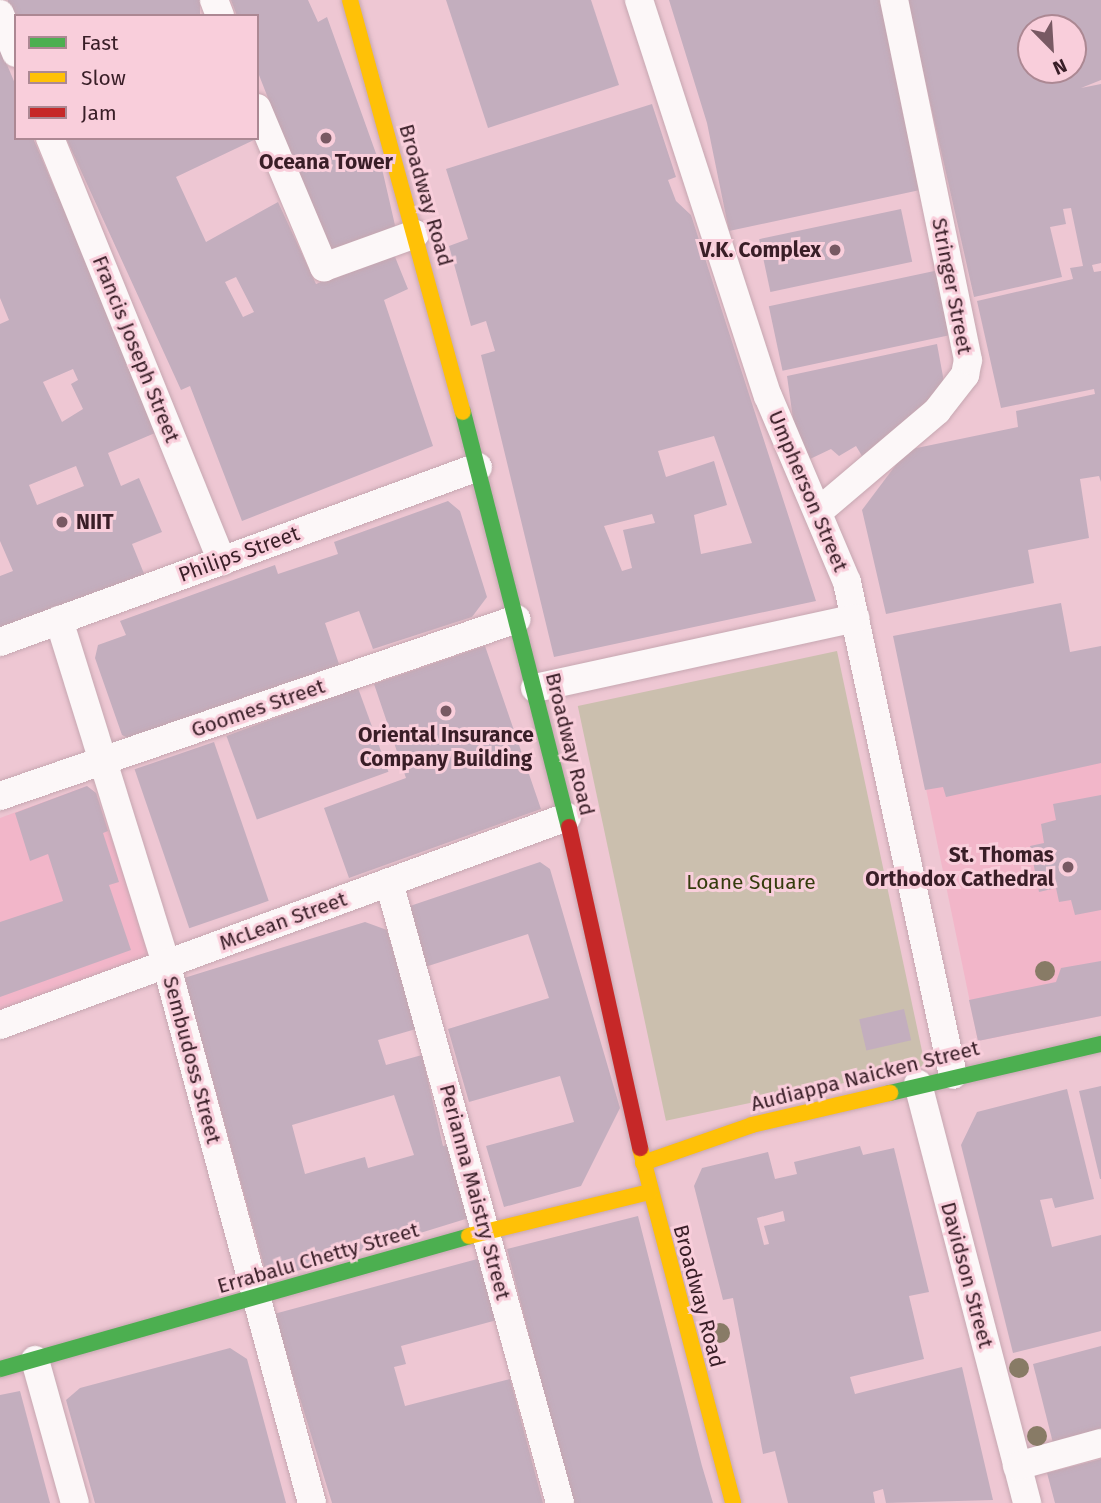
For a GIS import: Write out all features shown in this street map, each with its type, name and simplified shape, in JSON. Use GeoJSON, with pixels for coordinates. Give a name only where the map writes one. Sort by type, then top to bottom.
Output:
{"type":"FeatureCollection","features":[{"type":"Feature","properties":{"kind":"main road","name":"Broadway Road"},"geometry":{"type":"LineString","coordinates":[[350,0],[517,619],[567,817],[650,1192],[733,1503]]}},
{"type":"Feature","properties":{"kind":"main road","name":"Audiappa Naicken Street"},"geometry":{"type":"LineString","coordinates":[[643,1163],[752,1125],[953,1075],[1101,1044]]}},
{"type":"Feature","properties":{"kind":"main road","name":"Errabalu Chetty Street"},"geometry":{"type":"LineString","coordinates":[[0,1369],[257,1299],[486,1231],[650,1192]]}},
{"type":"Feature","properties":{"kind":"street","name":"Umpherson Street"},"geometry":{"type":"LineString","coordinates":[[639,0],[768,396],[818,512],[855,618],[953,1075]]}},
{"type":"Feature","properties":{"kind":"street","name":"Stringer Street"},"geometry":{"type":"LineString","coordinates":[[818,512],[937,411],[965,375],[968,360],[894,0]]}},
{"type":"Feature","properties":{"kind":"street"},"geometry":{"type":"LineString","coordinates":[[0,14],[14,48]]}},
{"type":"Feature","properties":{"kind":"street"},"geometry":{"type":"LineString","coordinates":[[259,113],[324,267],[415,234]]}},
{"type":"Feature","properties":{"kind":"street","name":"Francis Joseph Street"},"geometry":{"type":"LineString","coordinates":[[51,140],[222,561]]}},
{"type":"Feature","properties":{"kind":"street","name":"Philips Street"},"geometry":{"type":"LineString","coordinates":[[0,642],[478,467]]}},
{"type":"Feature","properties":{"kind":"street"},"geometry":{"type":"LineString","coordinates":[[534,688],[855,618]]}},
{"type":"Feature","properties":{"kind":"street","name":"Goomes Street"},"geometry":{"type":"LineString","coordinates":[[0,796],[517,619]]}},
{"type":"Feature","properties":{"kind":"street","name":"Sembudoss Street"},"geometry":{"type":"LineString","coordinates":[[59,620],[166,963],[312,1503]]}},
{"type":"Feature","properties":{"kind":"street","name":"McLean Street"},"geometry":{"type":"LineString","coordinates":[[0,1024],[567,817]]}},
{"type":"Feature","properties":{"kind":"street","name":"Perianna Maistry Street"},"geometry":{"type":"LineString","coordinates":[[389,882],[560,1503]]}},
{"type":"Feature","properties":{"kind":"street","name":"Davidson Street"},"geometry":{"type":"LineString","coordinates":[[918,1084],[1027,1503]]}},
{"type":"Feature","properties":{"kind":"street"},"geometry":{"type":"LineString","coordinates":[[35,1360],[75,1503]]}},
{"type":"Feature","properties":{"kind":"street"},"geometry":{"type":"LineString","coordinates":[[1017,1466],[1101,1443]]}},
{"type":"Feature","properties":{"kind":"shaded area"},"geometry":{"type":"Polygon","coordinates":[[[1101,707],[1101,1016],[978,1041],[917,745],[1101,707]]]}},
{"type":"Feature","properties":{"kind":"shaded area"},"geometry":{"type":"Polygon","coordinates":[[[87,786],[96,793],[152,958],[0,1012],[0,818],[87,786]]]}},
{"type":"Feature","properties":{"kind":"green space","name":"Loane Square"},"geometry":{"type":"Polygon","coordinates":[[[837,651],[925,1066],[666,1121],[578,706],[837,651]]]}},
{"type":"Feature","properties":{"kind":"building"},"geometry":{"type":"Polygon","coordinates":[[[8,0],[200,0],[200,14],[14,14],[14,17],[8,17],[8,0]]]}},
{"type":"Feature","properties":{"kind":"building"},"geometry":{"type":"Polygon","coordinates":[[[231,0],[308,0],[318,22],[327,17],[383,173],[397,234],[332,261],[259,75],[259,14],[236,14],[231,0]]]}},
{"type":"Feature","properties":{"kind":"building"},"geometry":{"type":"Polygon","coordinates":[[[446,0],[591,0],[619,85],[488,128],[446,0]]]}},
{"type":"Feature","properties":{"kind":"building"},"geometry":{"type":"Polygon","coordinates":[[[669,0],[882,0],[920,190],[729,231],[707,123],[669,0]]]}},
{"type":"Feature","properties":{"kind":"building"},"geometry":{"type":"Polygon","coordinates":[[[907,0],[1101,0],[1101,80],[1081,88],[1101,84],[1101,263],[1092,265],[1094,272],[1101,271],[1101,482],[1099,476],[1080,479],[1089,538],[1028,550],[1034,583],[886,614],[862,510],[907,450],[1018,427],[1016,411],[1095,394],[1094,389],[1001,408],[977,301],[1073,279],[1070,268],[1083,266],[1071,208],[1063,209],[1066,224],[1050,227],[1062,277],[974,297],[907,0]]]}},
{"type":"Feature","properties":{"kind":"building"},"geometry":{"type":"Polygon","coordinates":[[[0,48],[14,81],[14,140],[34,140],[56,192],[61,190],[155,433],[108,453],[121,486],[139,478],[162,532],[132,544],[145,576],[0,634],[0,576],[13,571],[0,541],[0,324],[9,320],[0,298],[0,48]],[[73,369],[43,382],[62,422],[83,409],[71,384],[78,380],[73,369]],[[76,466],[29,485],[37,505],[84,486],[76,466]]]}},
{"type":"Feature","properties":{"kind":"building"},"geometry":{"type":"Polygon","coordinates":[[[652,104],[676,177],[668,180],[676,201],[691,215],[816,601],[554,657],[481,355],[495,351],[486,321],[471,326],[449,246],[468,239],[446,169],[652,104]],[[714,436],[658,451],[666,477],[714,461],[727,505],[694,515],[701,554],[752,543],[714,436]],[[652,514],[604,526],[622,571],[632,568],[623,530],[655,523],[652,514]]]}},
{"type":"Feature","properties":{"kind":"building"},"geometry":{"type":"Polygon","coordinates":[[[67,140],[254,140],[176,177],[206,242],[278,202],[316,284],[393,252],[408,289],[384,300],[433,446],[242,521],[190,386],[181,390],[67,140]],[[236,277],[225,282],[243,317],[254,312],[236,277]]]}},
{"type":"Feature","properties":{"kind":"building","name":"V.K. Complex"},"geometry":{"type":"Polygon","coordinates":[[[901,209],[912,262],[770,292],[759,239],[901,209]]]}},
{"type":"Feature","properties":{"kind":"building"},"geometry":{"type":"Polygon","coordinates":[[[939,270],[953,335],[783,371],[769,306],[939,270]]]}},
{"type":"Feature","properties":{"kind":"building"},"geometry":{"type":"Polygon","coordinates":[[[937,344],[944,382],[902,429],[862,456],[856,446],[839,456],[831,449],[810,459],[805,455],[796,440],[787,376],[937,344]]]}},
{"type":"Feature","properties":{"kind":"building"},"geometry":{"type":"Polygon","coordinates":[[[448,501],[460,511],[487,597],[472,617],[373,649],[359,611],[325,623],[340,667],[128,738],[122,735],[95,658],[98,645],[126,635],[120,621],[275,565],[278,574],[338,554],[334,542],[448,501]]]}},
{"type":"Feature","properties":{"kind":"building"},"geometry":{"type":"Polygon","coordinates":[[[1061,603],[1070,652],[1101,646],[1101,763],[946,797],[943,787],[925,790],[893,636],[1061,603]]]}},
{"type":"Feature","properties":{"kind":"building"},"geometry":{"type":"Polygon","coordinates":[[[485,646],[541,809],[349,878],[324,808],[406,778],[374,684],[485,646]]]}},
{"type":"Feature","properties":{"kind":"building"},"geometry":{"type":"Polygon","coordinates":[[[358,688],[388,772],[257,820],[226,736],[358,688]]]}},
{"type":"Feature","properties":{"kind":"building"},"geometry":{"type":"Polygon","coordinates":[[[214,742],[269,901],[189,928],[135,769],[214,742]]]}},
{"type":"Feature","properties":{"kind":"building"},"geometry":{"type":"Polygon","coordinates":[[[87,786],[96,793],[108,831],[103,833],[119,882],[109,885],[131,950],[0,997],[0,922],[63,901],[48,854],[30,861],[15,813],[87,786]]]}},
{"type":"Feature","properties":{"kind":"building","name":"St. Thomas Orthodox Cathedral"},"geometry":{"type":"Polygon","coordinates":[[[1101,795],[1101,910],[1075,915],[1071,900],[1059,902],[1056,888],[1039,892],[1030,846],[1044,843],[1041,824],[1056,820],[1053,804],[1101,795]]]}},
{"type":"Feature","properties":{"kind":"building"},"geometry":{"type":"Polygon","coordinates":[[[540,862],[550,869],[620,1108],[581,1186],[504,1207],[486,1146],[574,1122],[560,1076],[469,1102],[448,1029],[549,998],[528,934],[425,967],[410,906],[540,862]]]}},
{"type":"Feature","properties":{"kind":"building"},"geometry":{"type":"Polygon","coordinates":[[[365,922],[387,930],[416,1029],[378,1040],[386,1065],[422,1055],[443,1146],[451,1144],[472,1217],[268,1280],[184,978],[365,922]],[[394,1095],[292,1125],[305,1174],[365,1157],[368,1168],[414,1155],[394,1095]]]}},
{"type":"Feature","properties":{"kind":"building"},"geometry":{"type":"Polygon","coordinates":[[[1101,961],[1101,1016],[978,1041],[969,1000],[1056,982],[1061,968],[1101,961]]]}},
{"type":"Feature","properties":{"kind":"building"},"geometry":{"type":"Polygon","coordinates":[[[904,1009],[911,1040],[866,1051],[859,1019],[904,1009]]]}},
{"type":"Feature","properties":{"kind":"building"},"geometry":{"type":"Polygon","coordinates":[[[1101,1086],[1101,1179],[1100,1179],[1079,1091],[1101,1086]]]}},
{"type":"Feature","properties":{"kind":"building"},"geometry":{"type":"Polygon","coordinates":[[[1067,1089],[1094,1199],[1055,1208],[1052,1198],[1040,1200],[1052,1247],[1101,1235],[1101,1331],[1013,1353],[961,1145],[977,1112],[1067,1089]]]}},
{"type":"Feature","properties":{"kind":"building"},"geometry":{"type":"Polygon","coordinates":[[[860,1146],[863,1155],[894,1148],[929,1292],[909,1296],[924,1359],[850,1377],[855,1394],[962,1367],[993,1500],[886,1503],[883,1489],[873,1492],[875,1503],[788,1503],[775,1451],[763,1454],[733,1298],[723,1300],[694,1186],[702,1168],[768,1152],[775,1179],[797,1174],[794,1162],[860,1146]],[[783,1211],[757,1218],[764,1245],[769,1244],[764,1226],[785,1221],[783,1211]]]}},
{"type":"Feature","properties":{"kind":"building"},"geometry":{"type":"Polygon","coordinates":[[[638,1216],[713,1503],[572,1503],[507,1249],[638,1216]]]}},
{"type":"Feature","properties":{"kind":"building"},"geometry":{"type":"Polygon","coordinates":[[[481,1258],[497,1320],[401,1346],[406,1364],[394,1367],[405,1406],[510,1379],[543,1503],[332,1503],[274,1314],[481,1258]]]}},
{"type":"Feature","properties":{"kind":"building"},"geometry":{"type":"Polygon","coordinates":[[[1101,1346],[1101,1430],[1053,1443],[1033,1364],[1101,1346]]]}},
{"type":"Feature","properties":{"kind":"building"},"geometry":{"type":"Polygon","coordinates":[[[230,1348],[247,1359],[286,1503],[95,1503],[66,1400],[80,1388],[230,1348]]]}},
{"type":"Feature","properties":{"kind":"building"},"geometry":{"type":"Polygon","coordinates":[[[20,1391],[50,1503],[0,1503],[0,1395],[20,1391]]]}},
{"type":"Feature","properties":{"kind":"building"},"geometry":{"type":"Polygon","coordinates":[[[1101,1459],[1101,1503],[1055,1503],[1047,1473],[1101,1459]]]}},
{"type":"Feature","properties":{"kind":"traffic: fast"},"geometry":{"type":"LineString","coordinates":[[463,412],[569,827]]}},
{"type":"Feature","properties":{"kind":"traffic: fast"},"geometry":{"type":"LineString","coordinates":[[890,1093],[1101,1044]]}},
{"type":"Feature","properties":{"kind":"traffic: fast"},"geometry":{"type":"LineString","coordinates":[[0,1369],[469,1236]]}},
{"type":"Feature","properties":{"kind":"traffic: slow"},"geometry":{"type":"LineString","coordinates":[[350,0],[463,412]]}},
{"type":"Feature","properties":{"kind":"traffic: slow"},"geometry":{"type":"LineString","coordinates":[[643,1163],[752,1125],[890,1093]]}},
{"type":"Feature","properties":{"kind":"traffic: slow"},"geometry":{"type":"LineString","coordinates":[[640,1148],[733,1503]]}},
{"type":"Feature","properties":{"kind":"traffic: slow"},"geometry":{"type":"LineString","coordinates":[[469,1236],[650,1192]]}},
{"type":"Feature","properties":{"kind":"traffic: jam"},"geometry":{"type":"LineString","coordinates":[[569,827],[640,1148]]}},
{"type":"Feature","properties":{"kind":"place","name":"Oceana Tower"},"geometry":{"type":"Point","coordinates":[326,138]}},
{"type":"Feature","properties":{"kind":"place","name":"V.K. Complex"},"geometry":{"type":"Point","coordinates":[835,250]}},
{"type":"Feature","properties":{"kind":"place","name":"NIIT"},"geometry":{"type":"Point","coordinates":[62,522]}},
{"type":"Feature","properties":{"kind":"place","name":"Oriental Insurance Company Building"},"geometry":{"type":"Point","coordinates":[446,711]}},
{"type":"Feature","properties":{"kind":"place","name":"St. Thomas Orthodox Cathedral"},"geometry":{"type":"Point","coordinates":[1068,867]}}]}
